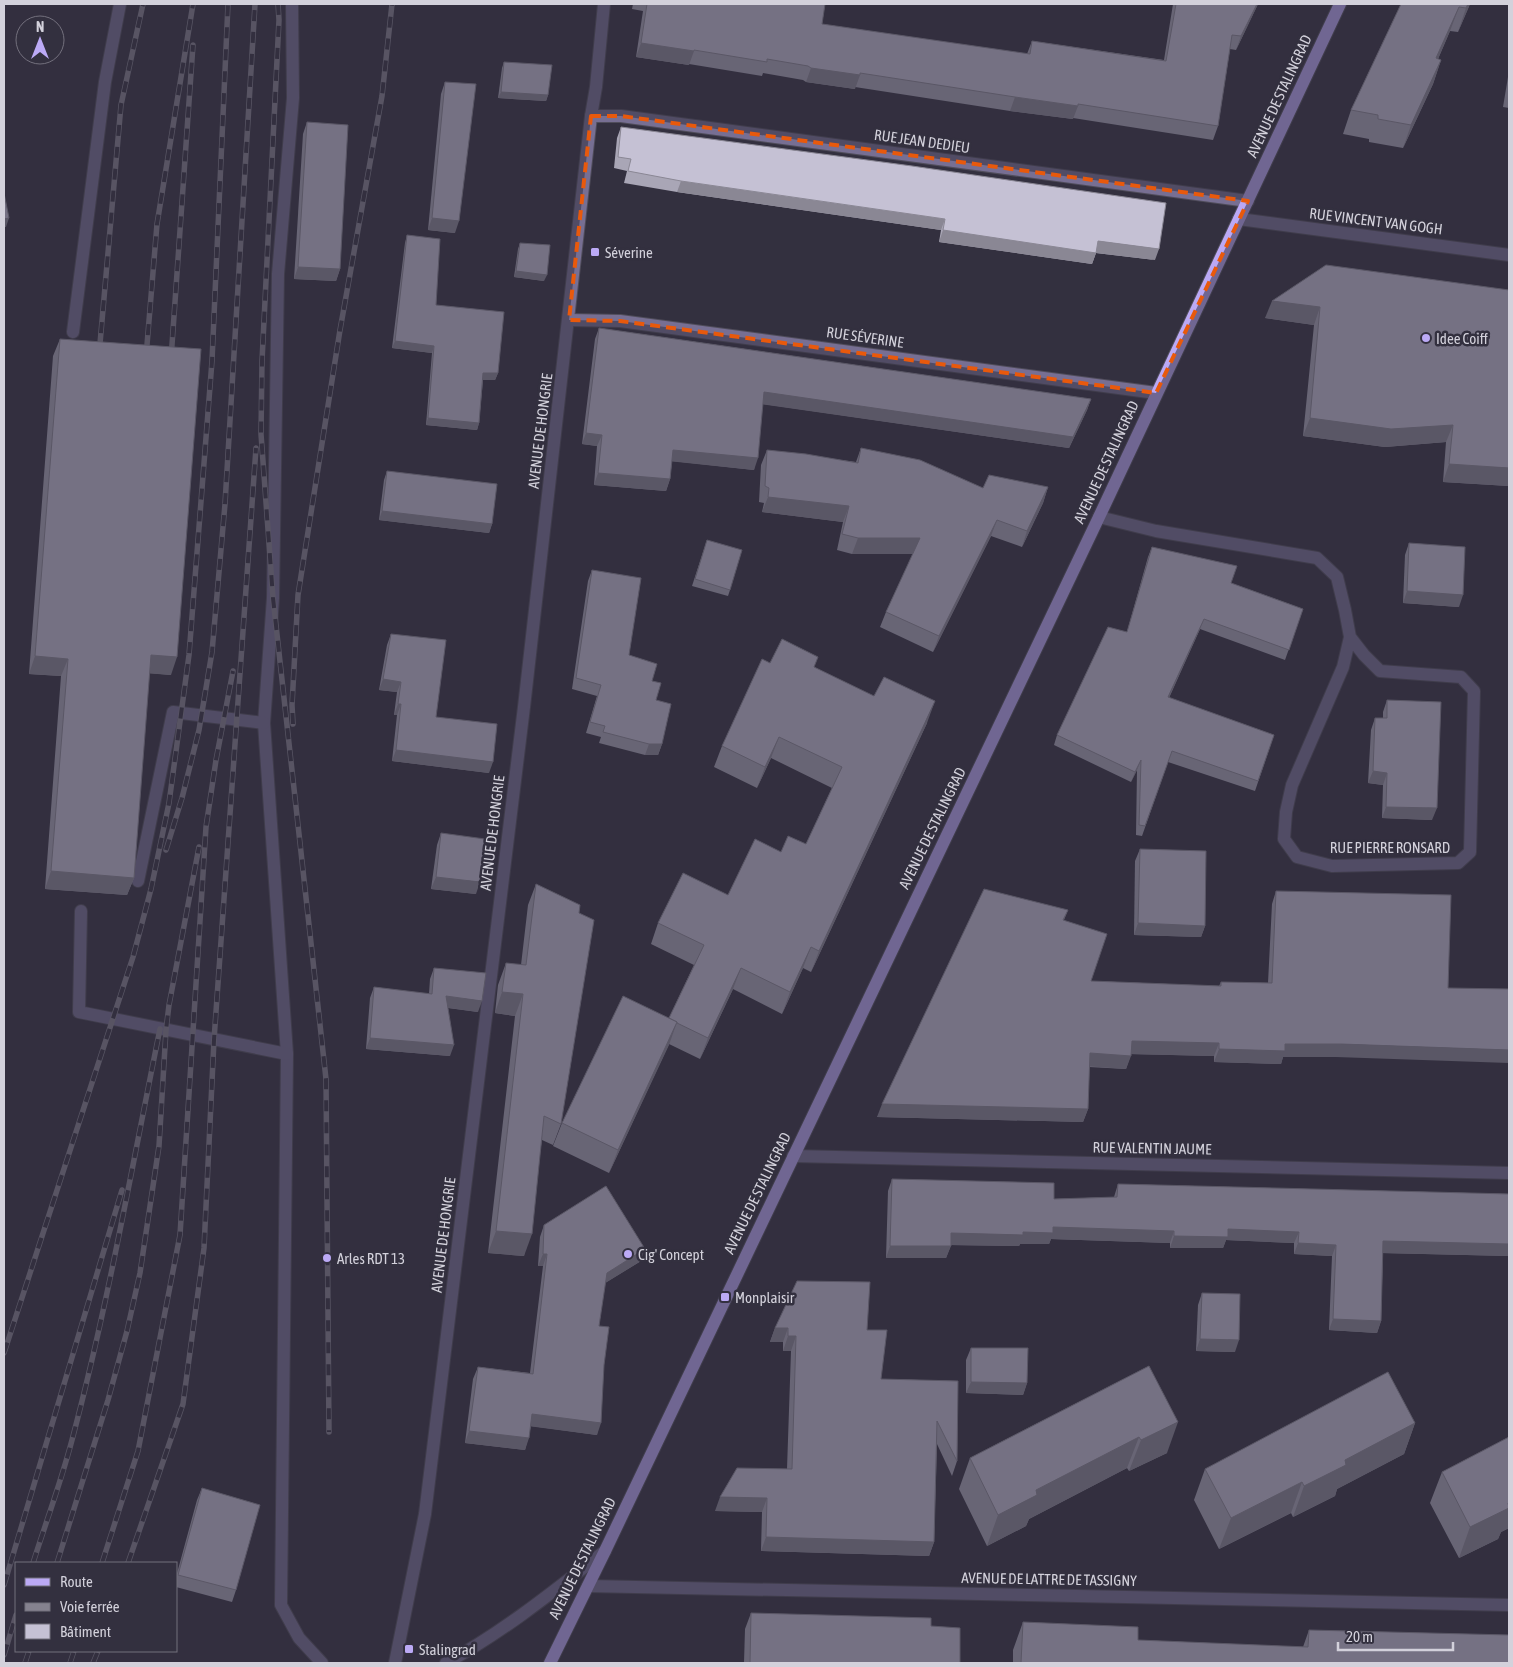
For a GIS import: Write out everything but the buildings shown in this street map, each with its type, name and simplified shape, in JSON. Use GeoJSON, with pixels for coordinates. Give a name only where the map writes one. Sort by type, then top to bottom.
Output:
{"type":"FeatureCollection","features":[{"type":"Feature","properties":{"kind":"main road","name":"AVENUE DE STALINGRAD"},"geometry":{"type":"LineString","coordinates":[[550,1663],[1099,517],[1156,392],[1340,4]]}},
{"type":"Feature","properties":{"kind":"street"},"geometry":{"type":"LineString","coordinates":[[73,332],[105,82],[120,4]]}},
{"type":"Feature","properties":{"kind":"street"},"geometry":{"type":"LineString","coordinates":[[292,4],[293,98],[278,274],[273,598],[264,722],[287,1054],[281,1605],[299,1638],[322,1663]]}},
{"type":"Feature","properties":{"kind":"street","name":"AVENUE DE HONGRIE"},"geometry":{"type":"LineString","coordinates":[[395,1663],[425,1514],[520,736],[591,116],[596,88],[604,4]]}},
{"type":"Feature","properties":{"kind":"street","name":"RUE JEAN DEDIEU"},"geometry":{"type":"LineString","coordinates":[[591,116],[621,116],[1248,201]]}},
{"type":"Feature","properties":{"kind":"street","name":"RUE VINCENT VAN GOGH"},"geometry":{"type":"LineString","coordinates":[[1239,219],[1509,254]]}},
{"type":"Feature","properties":{"kind":"street","name":"RUE SÉVERINE"},"geometry":{"type":"LineString","coordinates":[[569,320],[620,321],[1156,392]]}},
{"type":"Feature","properties":{"kind":"street","name":"RUE PIERRE RONSARD"},"geometry":{"type":"LineString","coordinates":[[1099,517],[1156,531],[1317,558],[1337,577],[1346,610],[1350,638],[1343,667],[1292,785],[1286,812],[1284,839],[1297,857],[1332,866],[1458,863],[1470,852],[1474,690],[1461,677],[1380,671],[1350,638]]}},
{"type":"Feature","properties":{"kind":"street"},"geometry":{"type":"LineString","coordinates":[[138,880],[173,712],[264,722]]}},
{"type":"Feature","properties":{"kind":"street"},"geometry":{"type":"LineString","coordinates":[[81,911],[79,1012],[287,1054]]}},
{"type":"Feature","properties":{"kind":"street","name":"RUE VALENTIN JAUME"},"geometry":{"type":"LineString","coordinates":[[793,1156],[1509,1173]]}},
{"type":"Feature","properties":{"kind":"street"},"geometry":{"type":"LineString","coordinates":[[446,1663],[467,1652],[543,1600],[605,1551]]}},
{"type":"Feature","properties":{"kind":"street","name":"AVENUE DE LATTRE DE TASSIGNY"},"geometry":{"type":"LineString","coordinates":[[588,1586],[1509,1605]]}},
{"type":"Feature","properties":{"kind":"highlighted area"},"geometry":{"type":"Polygon","coordinates":[[[591,116],[621,116],[1248,201],[1156,393],[620,321],[569,320],[591,116]]]}},
{"type":"Feature","properties":{"kind":"railway"},"geometry":{"type":"LineString","coordinates":[[99,355],[121,105],[143,4]]}},
{"type":"Feature","properties":{"kind":"railway"},"geometry":{"type":"LineString","coordinates":[[146,357],[157,224],[193,4]]}},
{"type":"Feature","properties":{"kind":"railway"},"geometry":{"type":"LineString","coordinates":[[4,1353],[133,957],[151,889],[169,803],[189,655],[212,361],[228,4]]}},
{"type":"Feature","properties":{"kind":"railway"},"geometry":{"type":"LineString","coordinates":[[166,850],[182,798],[199,730],[212,652],[225,504],[255,4]]}},
{"type":"Feature","properties":{"kind":"railway"},"geometry":{"type":"LineString","coordinates":[[278,4],[279,20],[262,361],[261,434],[273,598],[326,1079],[329,1432]]}},
{"type":"Feature","properties":{"kind":"railway"},"geometry":{"type":"LineString","coordinates":[[293,724],[292,705],[298,595],[340,330],[382,96],[392,4]]}},
{"type":"Feature","properties":{"kind":"railway"},"geometry":{"type":"LineString","coordinates":[[171,359],[193,45]]}},
{"type":"Feature","properties":{"kind":"railway"},"geometry":{"type":"LineString","coordinates":[[128,1562],[183,1404],[204,1248],[214,1040],[256,448]]}},
{"type":"Feature","properties":{"kind":"railway"},"geometry":{"type":"LineString","coordinates":[[102,1562],[138,1451],[180,1235],[206,827],[216,760],[233,671]]}},
{"type":"Feature","properties":{"kind":"railway"},"geometry":{"type":"LineString","coordinates":[[57,1562],[108,1400],[127,1331],[140,1273],[159,1146],[169,1005],[199,847]]}},
{"type":"Feature","properties":{"kind":"railway"},"geometry":{"type":"LineString","coordinates":[[33,1562],[63,1471],[85,1389],[119,1235],[160,1029]]}},
{"type":"Feature","properties":{"kind":"railway"},"geometry":{"type":"LineString","coordinates":[[4,1585],[122,1190]]}},
{"type":"Feature","properties":{"kind":"railway"},"geometry":{"type":"LineString","coordinates":[[4,1655],[15,1618]]}},
{"type":"Feature","properties":{"kind":"railway"},"geometry":{"type":"LineString","coordinates":[[25,1663],[29,1652]]}},
{"type":"Feature","properties":{"kind":"railway"},"geometry":{"type":"LineString","coordinates":[[70,1663],[74,1652]]}},
{"type":"Feature","properties":{"kind":"railway"},"geometry":{"type":"LineString","coordinates":[[93,1663],[98,1652]]}},
{"type":"Feature","properties":{"kind":"place","name":"Séverine"},"geometry":{"type":"Point","coordinates":[595,252]}},
{"type":"Feature","properties":{"kind":"place","name":"Idee Coiff"},"geometry":{"type":"Point","coordinates":[1426,338]}},
{"type":"Feature","properties":{"kind":"place","name":"Cig' Concept"},"geometry":{"type":"Point","coordinates":[628,1254]}},
{"type":"Feature","properties":{"kind":"place","name":"Arles RDT 13"},"geometry":{"type":"Point","coordinates":[327,1258]}},
{"type":"Feature","properties":{"kind":"place","name":"Monplaisir"},"geometry":{"type":"Point","coordinates":[725,1297]}},
{"type":"Feature","properties":{"kind":"place","name":"Stalingrad"},"geometry":{"type":"Point","coordinates":[409,1649]}}]}
